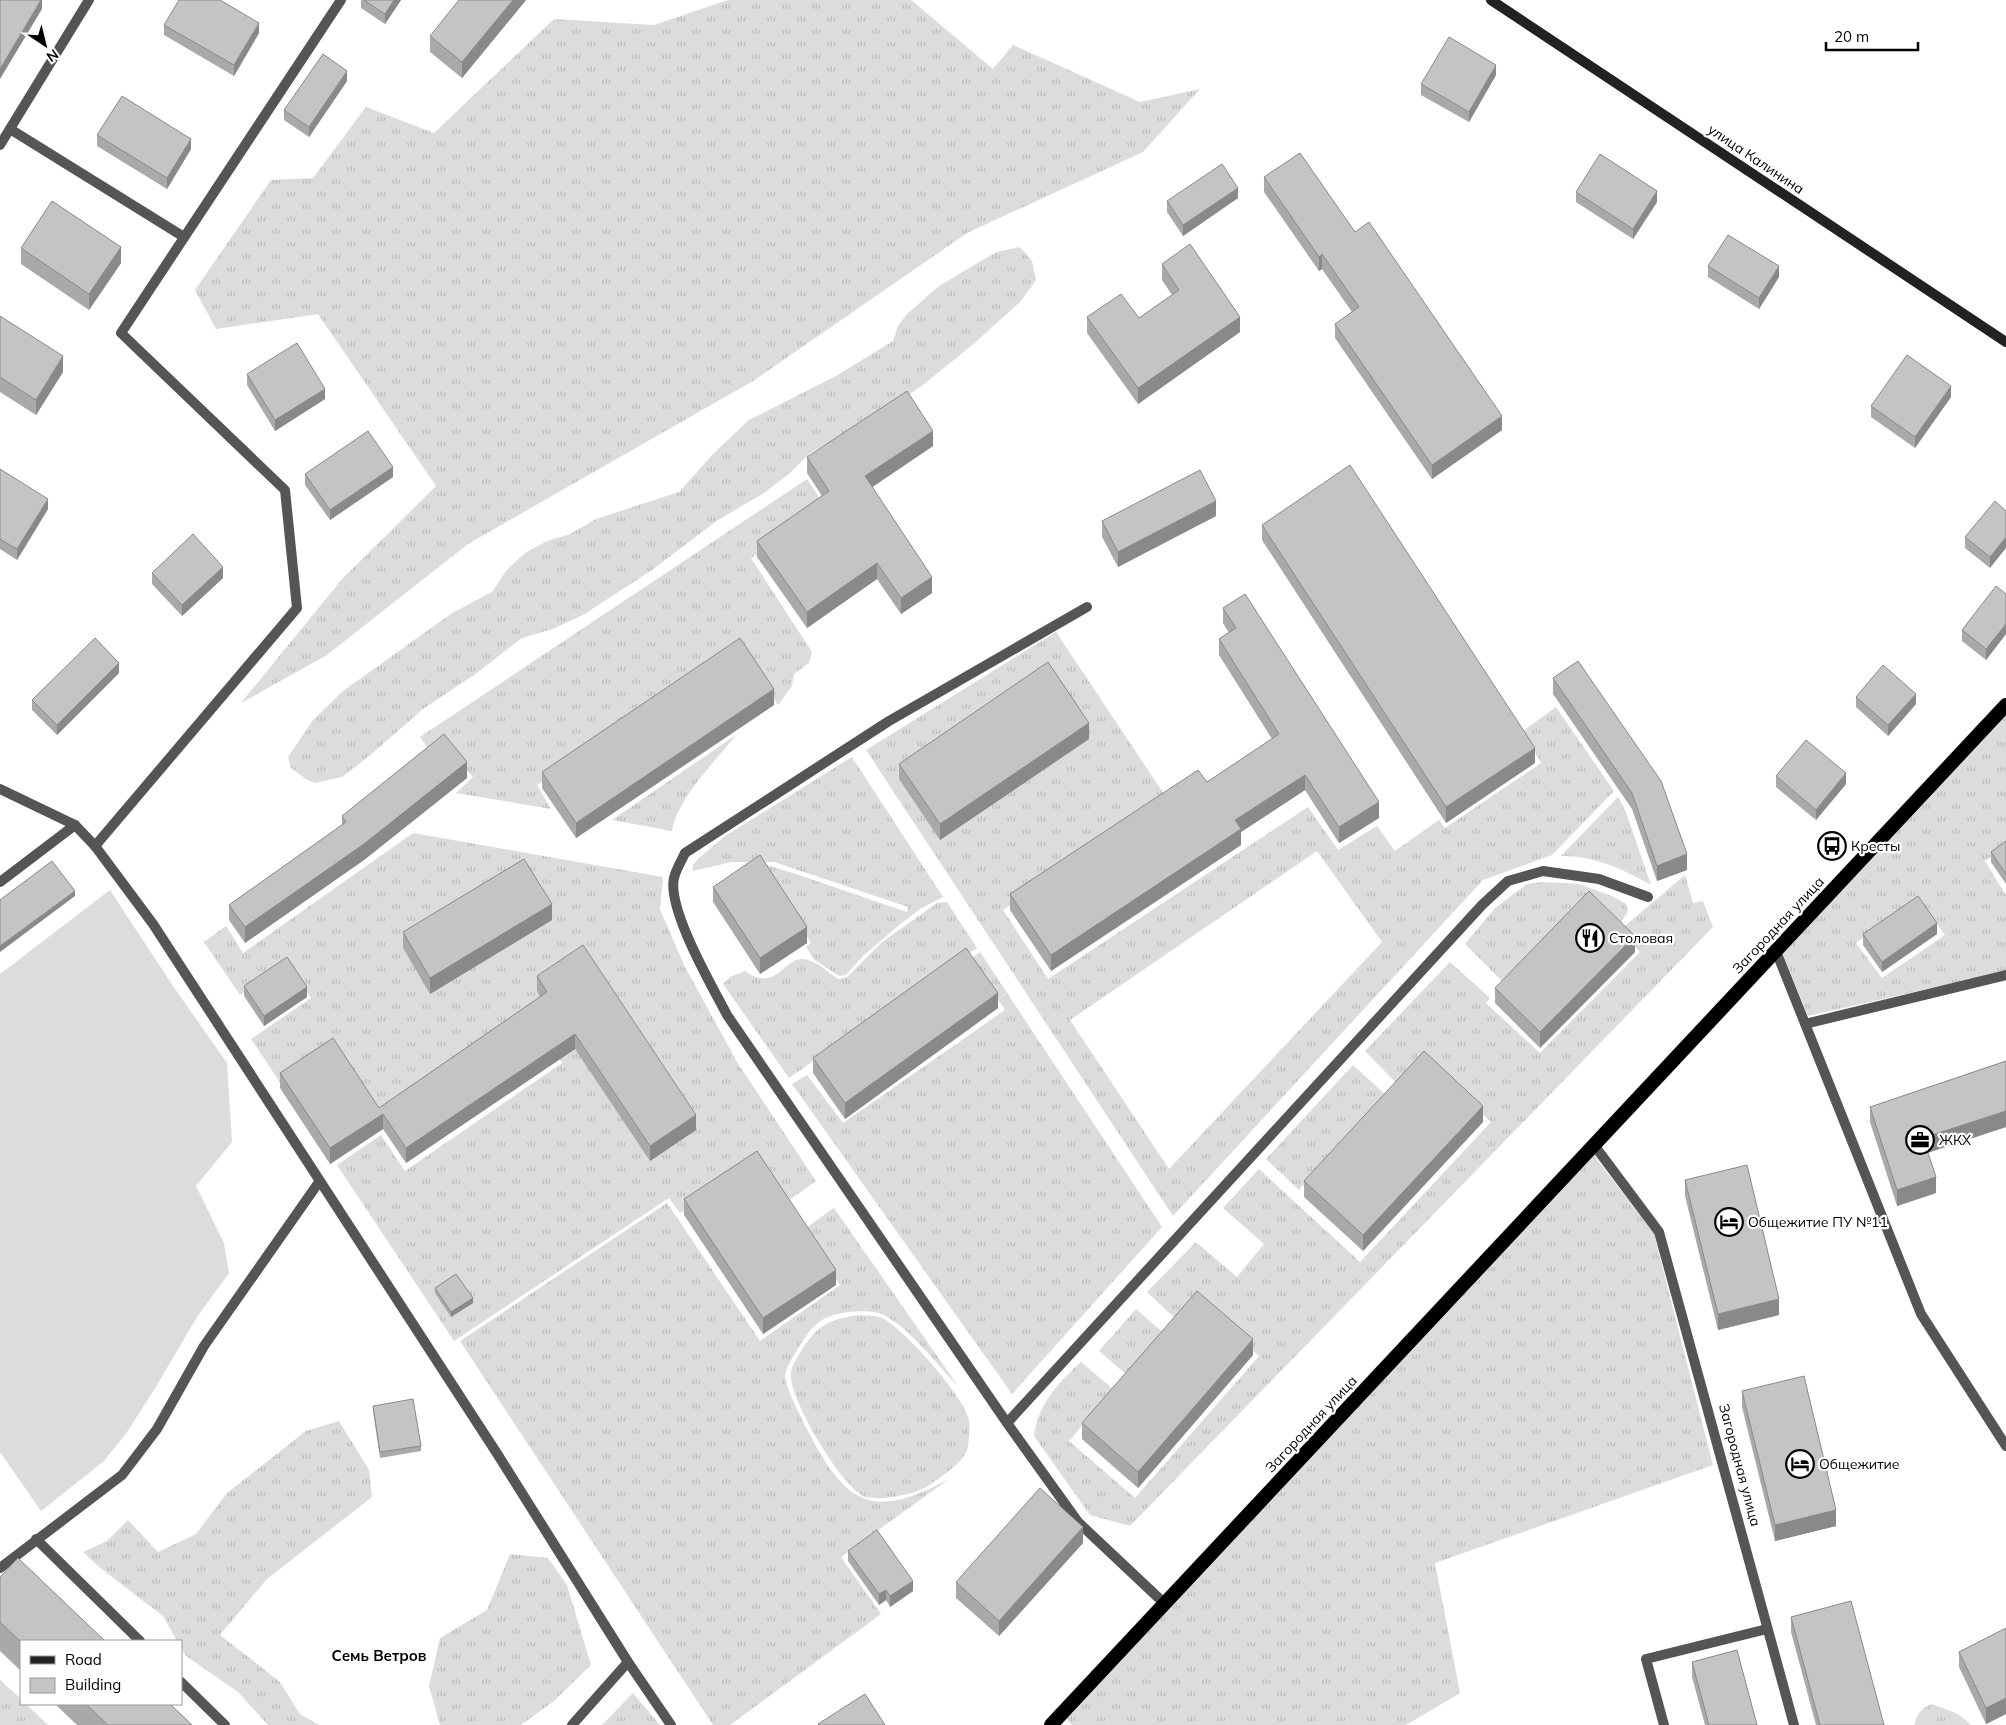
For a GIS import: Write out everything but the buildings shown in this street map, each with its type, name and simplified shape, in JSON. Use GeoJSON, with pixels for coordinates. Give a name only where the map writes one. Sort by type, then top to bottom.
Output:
{"type":"FeatureCollection","features":[{"type":"Feature","properties":{"kind":"highway","name":"Загородная улица"},"geometry":{"type":"LineString","coordinates":[[1051,1725],[2006,705]]}},
{"type":"Feature","properties":{"kind":"main road","name":"улица Калинина"},"geometry":{"type":"LineString","coordinates":[[1491,0],[2006,342]]}},
{"type":"Feature","properties":{"kind":"street"},"geometry":{"type":"LineString","coordinates":[[0,145],[89,0]]}},
{"type":"Feature","properties":{"kind":"street"},"geometry":{"type":"LineString","coordinates":[[95,846],[297,608],[285,490],[121,333],[341,0]]}},
{"type":"Feature","properties":{"kind":"street"},"geometry":{"type":"LineString","coordinates":[[10,129],[184,237]]}},
{"type":"Feature","properties":{"kind":"street"},"geometry":{"type":"LineString","coordinates":[[1087,607],[889,721],[685,853],[674,878],[676,905],[695,954],[727,1015],[1008,1423],[1078,1522],[1165,1604]]}},
{"type":"Feature","properties":{"kind":"street"},"geometry":{"type":"LineString","coordinates":[[0,789],[75,825],[95,846],[153,924],[492,1447],[628,1662],[671,1725]]}},
{"type":"Feature","properties":{"kind":"street"},"geometry":{"type":"LineString","coordinates":[[0,882],[75,825]]}},
{"type":"Feature","properties":{"kind":"street"},"geometry":{"type":"LineString","coordinates":[[1008,1423],[1482,904],[1508,881],[1543,871],[1599,879],[1648,898]]}},
{"type":"Feature","properties":{"kind":"street"},"geometry":{"type":"LineString","coordinates":[[1776,951],[1921,1314],[2006,1446]]}},
{"type":"Feature","properties":{"kind":"street"},"geometry":{"type":"LineString","coordinates":[[1805,1024],[2006,975]]}},
{"type":"Feature","properties":{"kind":"street","name":"Загородная улица"},"geometry":{"type":"LineString","coordinates":[[1594,1145],[1659,1232],[1794,1725]]}},
{"type":"Feature","properties":{"kind":"street"},"geometry":{"type":"LineString","coordinates":[[0,1568],[122,1475],[157,1429],[204,1346],[319,1182]]}},
{"type":"Feature","properties":{"kind":"street"},"geometry":{"type":"LineString","coordinates":[[36,1539],[139,1640]]}},
{"type":"Feature","properties":{"kind":"street"},"geometry":{"type":"LineString","coordinates":[[1664,1725],[1646,1659],[1767,1629]]}},
{"type":"Feature","properties":{"kind":"street"},"geometry":{"type":"LineString","coordinates":[[572,1725],[628,1662]]}},
{"type":"Feature","properties":{"kind":"street"},"geometry":{"type":"LineString","coordinates":[[182,1683],[225,1725]]}},
{"type":"Feature","properties":{"kind":"green space"},"geometry":{"type":"Polygon","coordinates":[[[728,0],[911,0],[993,69],[1013,45],[1140,102],[1200,89],[1143,152],[967,233],[753,381],[468,544],[327,655],[241,703],[343,578],[436,486],[318,314],[216,329],[195,290],[271,180],[313,178],[366,107],[434,133],[554,19],[654,25],[728,0]]]}},
{"type":"Feature","properties":{"kind":"green space"},"geometry":{"type":"Polygon","coordinates":[[[1020,247],[1032,261],[1036,280],[1021,301],[971,346],[923,385],[870,420],[810,453],[789,474],[764,493],[718,520],[652,570],[583,615],[553,629],[522,638],[474,675],[423,709],[342,777],[315,783],[291,768],[288,757],[313,720],[343,691],[452,613],[492,592],[506,571],[525,553],[547,541],[570,534],[596,519],[679,492],[713,454],[749,420],[836,376],[893,341],[898,326],[907,314],[939,286],[996,252],[1020,247]]]}},
{"type":"Feature","properties":{"kind":"green space"},"geometry":{"type":"Polygon","coordinates":[[[807,479],[860,559],[809,517],[751,558],[812,652],[809,663],[794,674],[792,686],[778,705],[740,649],[537,785],[551,809],[456,793],[473,777],[445,744],[431,753],[420,737],[807,479]]]}},
{"type":"Feature","properties":{"kind":"green space"},"geometry":{"type":"Polygon","coordinates":[[[1056,632],[1168,800],[1003,910],[1048,979],[1308,807],[1338,850],[1377,826],[1395,851],[1439,820],[1445,828],[1541,763],[1523,731],[1556,707],[1614,791],[1552,855],[1483,880],[1173,1216],[866,750],[1056,632]],[[1317,851],[1070,1020],[1169,1169],[1382,942],[1317,851]]]}},
{"type":"Feature","properties":{"kind":"green space"},"geometry":{"type":"Polygon","coordinates":[[[2006,716],[2006,846],[1985,861],[2006,895],[2006,971],[1808,1016],[1782,952],[2006,716]],[[1919,899],[1856,943],[1882,978],[1945,935],[1919,899]]]}},
{"type":"Feature","properties":{"kind":"green space"},"geometry":{"type":"Polygon","coordinates":[[[736,735],[689,793],[676,818],[672,831],[612,820],[736,735]]]}},
{"type":"Feature","properties":{"kind":"green space"},"geometry":{"type":"Polygon","coordinates":[[[852,757],[943,897],[920,909],[863,956],[846,975],[839,976],[815,960],[806,947],[811,943],[763,869],[770,866],[907,912],[908,907],[774,862],[732,862],[692,871],[693,865],[698,859],[725,836],[852,757]]]}},
{"type":"Feature","properties":{"kind":"green space"},"geometry":{"type":"Polygon","coordinates":[[[1618,797],[1626,812],[1651,885],[1608,864],[1585,858],[1561,856],[1618,797]]]}},
{"type":"Feature","properties":{"kind":"green space"},"geometry":{"type":"Polygon","coordinates":[[[413,833],[663,877],[660,909],[684,965],[737,1062],[816,1181],[785,1203],[757,1162],[680,1213],[669,1198],[454,1341],[337,1165],[381,1135],[405,1171],[562,1063],[529,1016],[380,1118],[281,1084],[251,1039],[311,998],[288,963],[240,995],[204,942],[226,926],[243,953],[413,833]]]}},
{"type":"Feature","properties":{"kind":"green space"},"geometry":{"type":"Polygon","coordinates":[[[1685,875],[1693,903],[1703,901],[1713,927],[1130,1526],[1090,1515],[1034,1436],[1040,1414],[1057,1386],[1081,1362],[1113,1389],[1069,1441],[1135,1498],[1259,1356],[1196,1301],[1178,1321],[1147,1292],[1196,1242],[1237,1277],[1264,1244],[1223,1208],[1259,1169],[1360,1262],[1491,1122],[1425,1060],[1400,1087],[1365,1051],[1450,962],[1490,998],[1486,1003],[1540,1053],[1640,952],[1619,931],[1685,875]]]}},
{"type":"Feature","properties":{"kind":"green space"},"geometry":{"type":"Polygon","coordinates":[[[1542,882],[1579,884],[1614,897],[1626,904],[1628,911],[1619,926],[1504,983],[1465,944],[1495,908],[1527,884],[1542,882]]]}},
{"type":"Feature","properties":{"kind":"green space"},"geometry":{"type":"Polygon","coordinates":[[[110,890],[173,986],[227,1063],[232,1142],[196,1186],[224,1243],[229,1273],[197,1317],[127,1432],[104,1461],[41,1511],[0,1452],[0,974],[110,890]]]}},
{"type":"Feature","properties":{"kind":"green space"},"geometry":{"type":"Polygon","coordinates":[[[947,902],[977,948],[789,1078],[723,984],[730,977],[745,971],[756,977],[766,978],[774,976],[800,959],[816,963],[838,979],[847,977],[882,942],[937,903],[947,902]]]}},
{"type":"Feature","properties":{"kind":"green space"},"geometry":{"type":"Polygon","coordinates":[[[980,952],[1162,1227],[1012,1394],[792,1084],[807,1075],[843,1123],[1005,1010],[970,959],[980,952]]]}},
{"type":"Feature","properties":{"kind":"green space"},"geometry":{"type":"Polygon","coordinates":[[[1353,1065],[1387,1096],[1299,1190],[1266,1159],[1353,1065]]]}},
{"type":"Feature","properties":{"kind":"green space"},"geometry":{"type":"Polygon","coordinates":[[[1593,1154],[1654,1234],[1713,1465],[1435,1563],[1460,1693],[1406,1725],[1072,1725],[1065,1716],[1593,1154]]]}},
{"type":"Feature","properties":{"kind":"green space"},"geometry":{"type":"Polygon","coordinates":[[[667,1203],[760,1341],[840,1285],[803,1230],[834,1208],[958,1386],[904,1329],[894,1321],[878,1313],[862,1311],[835,1314],[822,1320],[804,1339],[787,1368],[785,1374],[786,1382],[791,1397],[809,1433],[836,1477],[850,1490],[865,1499],[881,1502],[923,1492],[949,1479],[841,1557],[881,1614],[730,1725],[713,1725],[460,1341],[667,1203]]]}},
{"type":"Feature","properties":{"kind":"green space"},"geometry":{"type":"Polygon","coordinates":[[[1136,1309],[1165,1334],[1128,1376],[1099,1351],[1136,1309]]]}},
{"type":"Feature","properties":{"kind":"green space"},"geometry":{"type":"Polygon","coordinates":[[[860,1315],[882,1318],[904,1335],[945,1380],[965,1409],[969,1420],[968,1448],[960,1460],[928,1486],[907,1494],[872,1498],[856,1491],[831,1461],[819,1442],[807,1421],[792,1386],[791,1374],[793,1366],[798,1355],[812,1336],[824,1325],[839,1319],[860,1315]]]}},
{"type":"Feature","properties":{"kind":"green space"},"geometry":{"type":"Polygon","coordinates":[[[339,1421],[369,1470],[372,1497],[267,1579],[220,1635],[279,1681],[300,1714],[319,1725],[268,1725],[238,1692],[186,1656],[182,1650],[182,1640],[176,1640],[163,1616],[99,1567],[83,1552],[107,1541],[128,1520],[158,1552],[196,1534],[227,1493],[306,1431],[339,1421]]]}},
{"type":"Feature","properties":{"kind":"green space"},"geometry":{"type":"Polygon","coordinates":[[[510,1554],[548,1558],[567,1585],[591,1665],[554,1701],[521,1725],[440,1725],[429,1686],[440,1638],[487,1610],[510,1554]]]}},
{"type":"Feature","properties":{"kind":"green space"},"geometry":{"type":"Polygon","coordinates":[[[0,1680],[20,1698],[20,1705],[27,1705],[48,1725],[0,1725],[0,1680]]]}},
{"type":"Feature","properties":{"kind":"green space"},"geometry":{"type":"Polygon","coordinates":[[[633,1693],[660,1725],[602,1725],[633,1693]]]}},
{"type":"Feature","properties":{"kind":"green space"},"geometry":{"type":"Polygon","coordinates":[[[1932,1704],[1957,1714],[1971,1725],[1914,1725],[1920,1712],[1932,1704]]]}},
{"type":"Feature","properties":{"kind":"place","name":"Кресты"},"geometry":{"type":"Point","coordinates":[1832,846]}},
{"type":"Feature","properties":{"kind":"place","name":"Столовая"},"geometry":{"type":"Point","coordinates":[1590,938]}},
{"type":"Feature","properties":{"kind":"place","name":"ЖКХ"},"geometry":{"type":"Point","coordinates":[1920,1140]}},
{"type":"Feature","properties":{"kind":"place","name":"Общежитие ПУ №11"},"geometry":{"type":"Point","coordinates":[1729,1222]}},
{"type":"Feature","properties":{"kind":"place","name":"Общежитие"},"geometry":{"type":"Point","coordinates":[1800,1464]}},
{"type":"Feature","properties":{"kind":"district","name":"Семь Ветров"},"geometry":{"type":"Point","coordinates":[379,1655]}}]}
